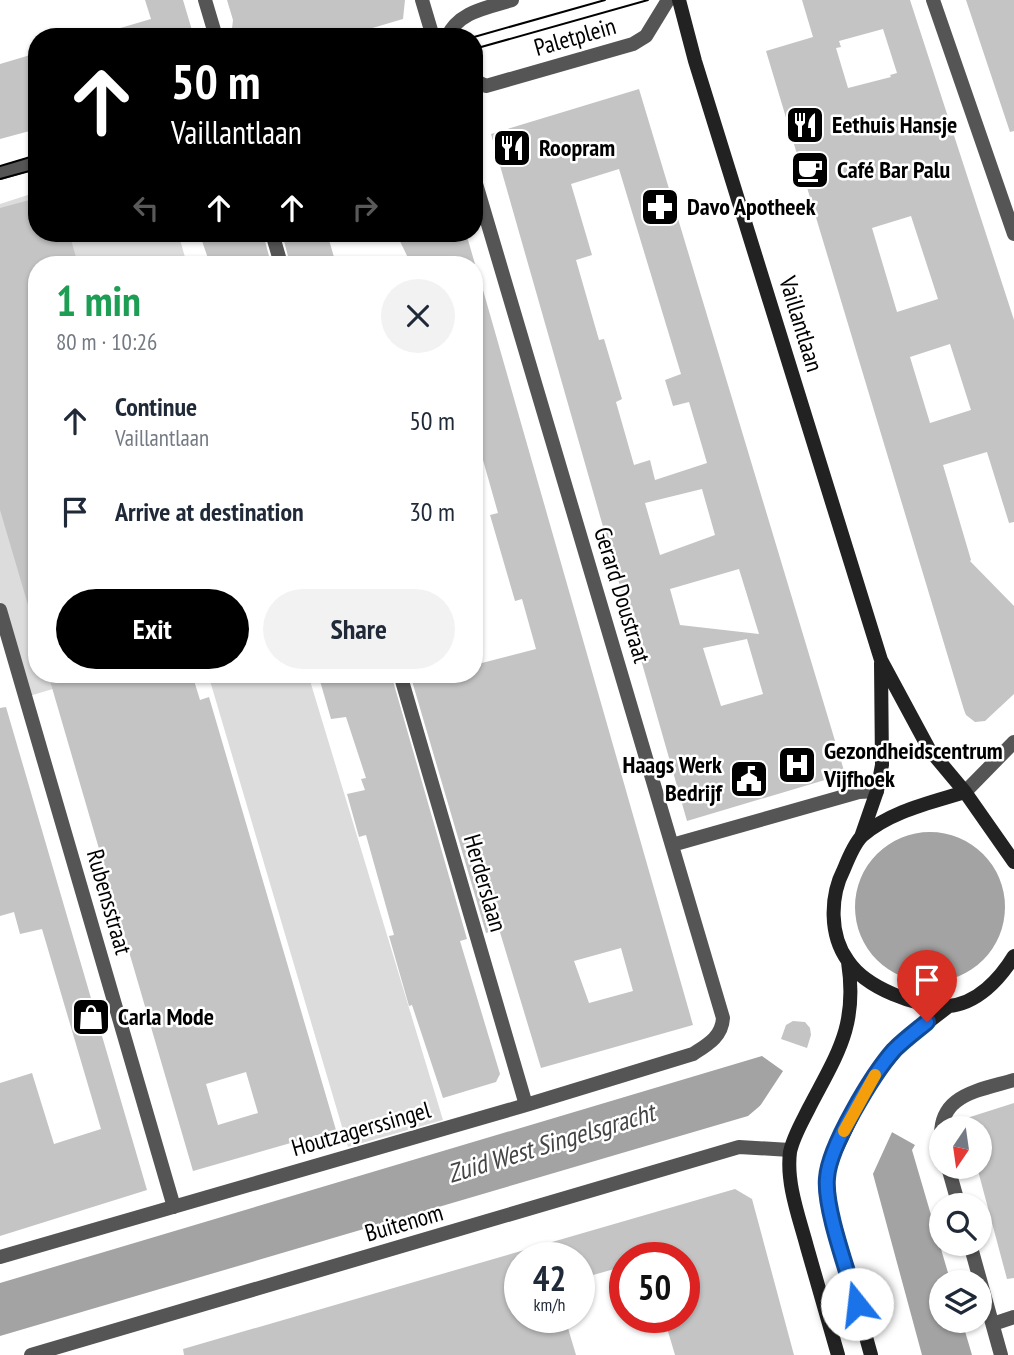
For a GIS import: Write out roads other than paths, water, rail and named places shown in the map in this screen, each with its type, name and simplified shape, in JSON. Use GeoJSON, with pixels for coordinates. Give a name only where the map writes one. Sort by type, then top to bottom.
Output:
{"type":"FeatureCollection","features":[{"type":"Feature","properties":{"kind":"main road","name":"Vaillantlaan"},"geometry":{"type":"LineString","coordinates":[[679,0],[692,51],[881,660],[929,749],[965,792],[1014,862]]}},
{"type":"Feature","properties":{"kind":"main road","name":"Vaillantlaan"},"geometry":{"type":"LineString","coordinates":[[848,962],[837,937],[833,907],[838,880],[861,837],[877,791],[882,765],[881,660]]}},
{"type":"Feature","properties":{"kind":"main road"},"geometry":{"type":"LineString","coordinates":[[861,837],[904,810],[965,792]]}},
{"type":"Feature","properties":{"kind":"main road"},"geometry":{"type":"LineString","coordinates":[[871,1355],[828,1200],[827,1177],[834,1154],[856,1108],[893,1052],[949,1006],[983,992],[995,982],[1014,956]]}},
{"type":"Feature","properties":{"kind":"main road"},"geometry":{"type":"LineString","coordinates":[[848,962],[873,984],[897,996],[949,1006]]}},
{"type":"Feature","properties":{"kind":"main road"},"geometry":{"type":"LineString","coordinates":[[838,1355],[795,1203],[789,1172],[790,1150],[797,1132],[839,1052],[845,1031],[852,990],[848,962]]}},
{"type":"Feature","properties":{"kind":"street"},"geometry":{"type":"LineString","coordinates":[[205,0],[213,28]]}},
{"type":"Feature","properties":{"kind":"street"},"geometry":{"type":"LineString","coordinates":[[422,0],[430,28]]}},
{"type":"Feature","properties":{"kind":"street"},"geometry":{"type":"LineString","coordinates":[[452,28],[466,14],[512,0]]}},
{"type":"Feature","properties":{"kind":"street","name":"Paletplein"},"geometry":{"type":"LineString","coordinates":[[483,84],[486,86],[633,44],[646,36],[668,0]]}},
{"type":"Feature","properties":{"kind":"street"},"geometry":{"type":"LineString","coordinates":[[933,0],[1014,234]]}},
{"type":"Feature","properties":{"kind":"street"},"geometry":{"type":"LineString","coordinates":[[0,173],[28,165]]}},
{"type":"Feature","properties":{"kind":"street","name":"Gerard Doustraat"},"geometry":{"type":"LineString","coordinates":[[483,207],[673,845],[723,1018],[723,1026]]}},
{"type":"Feature","properties":{"kind":"street","name":"Rubensstraat"},"geometry":{"type":"LineString","coordinates":[[0,610],[174,1207]]}},
{"type":"Feature","properties":{"kind":"street","name":"Herderslaan"},"geometry":{"type":"LineString","coordinates":[[403,683],[526,1105]]}},
{"type":"Feature","properties":{"kind":"street"},"geometry":{"type":"LineString","coordinates":[[965,792],[1014,742]]}},
{"type":"Feature","properties":{"kind":"street"},"geometry":{"type":"LineString","coordinates":[[673,845],[859,792],[877,791]]}},
{"type":"Feature","properties":{"kind":"street","name":"Houtzagerssingel"},"geometry":{"type":"LineString","coordinates":[[0,1257],[693,1054],[716,1038],[723,1026]]}},
{"type":"Feature","properties":{"kind":"street"},"geometry":{"type":"LineString","coordinates":[[946,1116],[955,1101],[966,1094],[1014,1080]]}},
{"type":"Feature","properties":{"kind":"street","name":"Buitenom"},"geometry":{"type":"LineString","coordinates":[[31,1355],[739,1147],[790,1150]]}},
{"type":"Feature","properties":{"kind":"street"},"geometry":{"type":"LineString","coordinates":[[973,1256],[1001,1355]]}},
{"type":"Feature","properties":{"kind":"street"},"geometry":{"type":"LineString","coordinates":[[993,1324],[1014,1317]]}},
{"type":"Feature","properties":{"kind":"water"},"geometry":{"type":"Polygon","coordinates":[[[930,832],[959,837],[983,854],[1000,878],[1005,907],[1000,936],[983,960],[959,977],[930,982],[901,977],[877,960],[860,936],[855,907],[860,878],[877,854],[901,837],[930,832]]]}},
{"type":"Feature","properties":{"kind":"water","name":"Zuid West Singelsgracht"},"geometry":{"type":"Polygon","coordinates":[[[762,1056],[783,1071],[915,1145],[912,1150],[929,1208],[929,1256],[943,1256],[947,1270],[929,1270],[929,1333],[966,1333],[972,1355],[922,1355],[873,1174],[761,1105],[748,1116],[0,1336],[0,1283],[762,1056]]]}},
{"type":"Feature","properties":{"kind":"tram line"},"geometry":{"type":"LineString","coordinates":[[483,34],[605,0]]}},
{"type":"Feature","properties":{"kind":"tram line"},"geometry":{"type":"LineString","coordinates":[[483,46],[648,0]]}},
{"type":"Feature","properties":{"kind":"tram line"},"geometry":{"type":"LineString","coordinates":[[0,166],[28,158]]}},
{"type":"Feature","properties":{"kind":"tram line"},"geometry":{"type":"LineString","coordinates":[[0,179],[28,171]]}},
{"type":"Feature","properties":{"kind":"place","name":"Eethuis Hansje"},"geometry":{"type":"Point","coordinates":[805,125]}},
{"type":"Feature","properties":{"kind":"place","name":"Roopram"},"geometry":{"type":"Point","coordinates":[512,148]}},
{"type":"Feature","properties":{"kind":"place","name":"Café Bar Palu"},"geometry":{"type":"Point","coordinates":[810,170]}},
{"type":"Feature","properties":{"kind":"place","name":"Davo Apotheek"},"geometry":{"type":"Point","coordinates":[660,207]}},
{"type":"Feature","properties":{"kind":"place","name":"Gezondheidscentrum Vijfhoek"},"geometry":{"type":"Point","coordinates":[797,765]}},
{"type":"Feature","properties":{"kind":"place","name":"Haags Werk Bedrijf"},"geometry":{"type":"Point","coordinates":[749,779]}},
{"type":"Feature","properties":{"kind":"place","name":"Carla Mode"},"geometry":{"type":"Point","coordinates":[91,1017]}}]}
